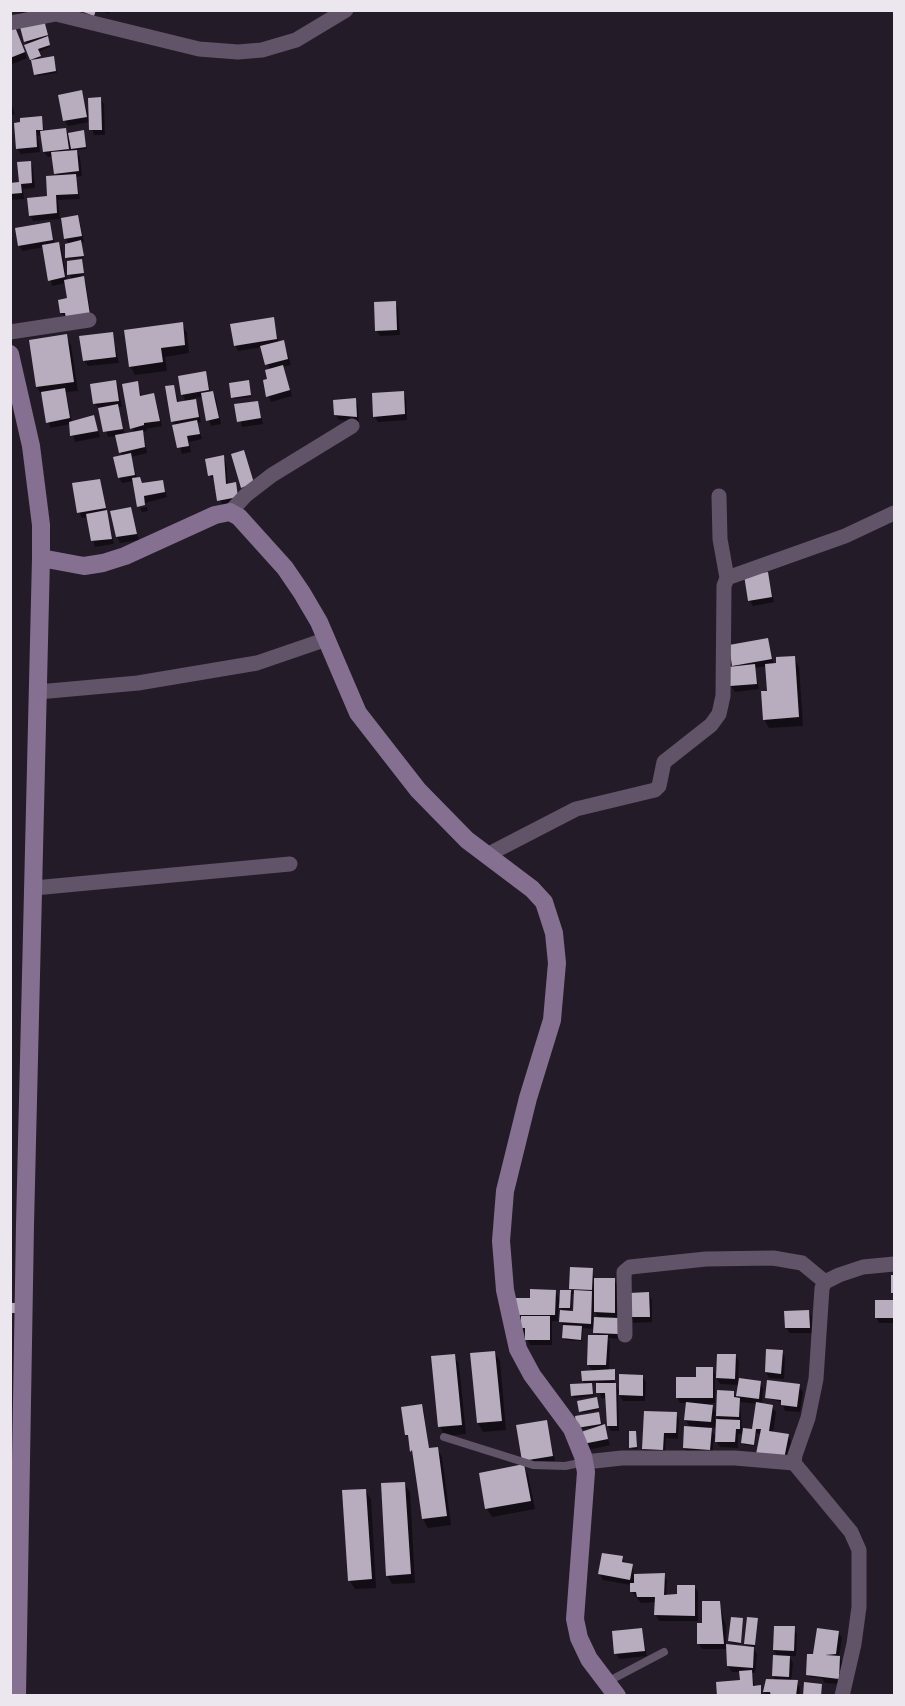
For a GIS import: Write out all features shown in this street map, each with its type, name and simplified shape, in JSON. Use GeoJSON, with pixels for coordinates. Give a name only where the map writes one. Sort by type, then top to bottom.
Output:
{"type":"FeatureCollection","features":[{"type":"Feature","properties":{"kind":"street"},"geometry":{"type":"LineString","coordinates":[[10,23],[56,14],[199,50],[238,52],[262,50],[296,40],[346,10]]}},
{"type":"Feature","properties":{"kind":"street"},"geometry":{"type":"LineString","coordinates":[[10,332],[89,320]]}},
{"type":"Feature","properties":{"kind":"street"},"geometry":{"type":"LineString","coordinates":[[10,354],[31,446],[41,525],[17,1695]]}},
{"type":"Feature","properties":{"kind":"street"},"geometry":{"type":"LineString","coordinates":[[41,558],[84,566],[103,563],[125,556],[215,515],[230,512],[246,495],[272,475],[352,426]]}},
{"type":"Feature","properties":{"kind":"street"},"geometry":{"type":"LineString","coordinates":[[487,855],[576,809],[650,792],[658,786],[664,762],[711,725],[719,714],[723,696],[724,586],[727,578],[720,539],[719,496]]}},
{"type":"Feature","properties":{"kind":"street"},"geometry":{"type":"LineString","coordinates":[[230,512],[249,524],[302,592],[327,639],[358,713],[418,790],[467,840],[532,889],[544,902],[554,933],[557,963],[552,1020],[518,1136],[505,1191],[501,1241],[505,1290],[518,1349],[532,1375],[572,1429],[586,1472],[575,1619],[579,1638],[589,1659],[612,1689]]}},
{"type":"Feature","properties":{"kind":"street"},"geometry":{"type":"LineString","coordinates":[[727,578],[845,536],[894,513]]}},
{"type":"Feature","properties":{"kind":"street"},"geometry":{"type":"LineString","coordinates":[[38,692],[138,682],[257,663],[327,639]]}},
{"type":"Feature","properties":{"kind":"street"},"geometry":{"type":"LineString","coordinates":[[34,888],[290,864]]}},
{"type":"Feature","properties":{"kind":"street"},"geometry":{"type":"LineString","coordinates":[[626,1335],[624,1272],[630,1268],[706,1259],[773,1258],[802,1263],[825,1282]]}},
{"type":"Feature","properties":{"kind":"street"},"geometry":{"type":"LineString","coordinates":[[825,1282],[863,1267],[894,1264]]}},
{"type":"Feature","properties":{"kind":"street"},"geometry":{"type":"LineString","coordinates":[[794,1463],[808,1418],[816,1379],[820,1297],[825,1282]]}},
{"type":"Feature","properties":{"kind":"street"},"geometry":{"type":"LineString","coordinates":[[581,1462],[622,1458],[735,1458],[794,1463],[851,1532],[859,1550],[859,1607],[854,1644],[842,1695]]}},
{"type":"Feature","properties":{"kind":"lane"},"geometry":{"type":"LineString","coordinates":[[444,1437],[532,1465],[565,1466],[581,1462]]}},
{"type":"Feature","properties":{"kind":"lane"},"geometry":{"type":"LineString","coordinates":[[612,1689],[664,1652]]}},
{"type":"Feature","properties":{"kind":"building"},"geometry":{"type":"Polygon","coordinates":[[[78,10],[96,10],[94,16],[78,10]]]}},
{"type":"Feature","properties":{"kind":"building"},"geometry":{"type":"Polygon","coordinates":[[[44,20],[48,35],[24,42],[20,27],[44,20]]]}},
{"type":"Feature","properties":{"kind":"building"},"geometry":{"type":"Polygon","coordinates":[[[15,27],[25,52],[10,58],[10,28],[15,27]]]}},
{"type":"Feature","properties":{"kind":"building"},"geometry":{"type":"Polygon","coordinates":[[[48,36],[50,45],[38,49],[41,56],[30,60],[24,45],[48,36]]]}},
{"type":"Feature","properties":{"kind":"building"},"geometry":{"type":"Polygon","coordinates":[[[54,56],[56,71],[34,75],[31,60],[54,56]]]}},
{"type":"Feature","properties":{"kind":"building"},"geometry":{"type":"Polygon","coordinates":[[[82,90],[87,117],[63,121],[58,95],[82,90]]]}},
{"type":"Feature","properties":{"kind":"building"},"geometry":{"type":"Polygon","coordinates":[[[101,97],[102,130],[89,130],[88,98],[101,97]]]}},
{"type":"Feature","properties":{"kind":"building"},"geometry":{"type":"Polygon","coordinates":[[[42,116],[43,130],[36,130],[37,147],[16,149],[14,123],[20,122],[20,118],[42,116]]]}},
{"type":"Feature","properties":{"kind":"building"},"geometry":{"type":"Polygon","coordinates":[[[66,128],[69,149],[43,152],[40,131],[66,128]]]}},
{"type":"Feature","properties":{"kind":"building"},"geometry":{"type":"Polygon","coordinates":[[[84,130],[86,147],[71,149],[68,133],[84,130]]]}},
{"type":"Feature","properties":{"kind":"building"},"geometry":{"type":"Polygon","coordinates":[[[77,150],[79,171],[54,174],[51,152],[77,150]]]}},
{"type":"Feature","properties":{"kind":"building"},"geometry":{"type":"Polygon","coordinates":[[[31,161],[32,183],[21,184],[22,193],[10,194],[10,183],[19,182],[17,162],[31,161]]]}},
{"type":"Feature","properties":{"kind":"building"},"geometry":{"type":"Polygon","coordinates":[[[76,174],[78,194],[56,195],[57,213],[29,216],[27,198],[47,196],[46,176],[76,174]]]}},
{"type":"Feature","properties":{"kind":"building"},"geometry":{"type":"Polygon","coordinates":[[[78,215],[82,236],[64,239],[61,218],[78,215]]]}},
{"type":"Feature","properties":{"kind":"building"},"geometry":{"type":"Polygon","coordinates":[[[50,222],[53,240],[18,246],[15,228],[50,222]]]}},
{"type":"Feature","properties":{"kind":"building"},"geometry":{"type":"Polygon","coordinates":[[[81,240],[84,256],[65,258],[65,244],[81,240]]]}},
{"type":"Feature","properties":{"kind":"building"},"geometry":{"type":"Polygon","coordinates":[[[59,242],[65,277],[48,281],[42,245],[59,242]]]}},
{"type":"Feature","properties":{"kind":"building"},"geometry":{"type":"Polygon","coordinates":[[[82,259],[84,273],[67,275],[67,261],[82,259]]]}},
{"type":"Feature","properties":{"kind":"building"},"geometry":{"type":"Polygon","coordinates":[[[84,276],[90,315],[66,319],[65,313],[60,313],[58,300],[67,298],[64,280],[84,276]]]}},
{"type":"Feature","properties":{"kind":"building"},"geometry":{"type":"Polygon","coordinates":[[[396,301],[397,330],[375,331],[374,302],[396,301]]]}},
{"type":"Feature","properties":{"kind":"building"},"geometry":{"type":"Polygon","coordinates":[[[274,317],[277,339],[234,346],[230,324],[274,317]]]}},
{"type":"Feature","properties":{"kind":"building"},"geometry":{"type":"Polygon","coordinates":[[[183,322],[185,345],[161,348],[163,362],[129,367],[124,330],[183,322]]]}},
{"type":"Feature","properties":{"kind":"building"},"geometry":{"type":"Polygon","coordinates":[[[113,332],[116,357],[83,361],[79,336],[113,332]]]}},
{"type":"Feature","properties":{"kind":"building"},"geometry":{"type":"Polygon","coordinates":[[[67,334],[74,382],[36,387],[29,340],[67,334]]]}},
{"type":"Feature","properties":{"kind":"building"},"geometry":{"type":"Polygon","coordinates":[[[284,340],[288,359],[265,365],[260,346],[284,340]]]}},
{"type":"Feature","properties":{"kind":"building"},"geometry":{"type":"Polygon","coordinates":[[[283,365],[290,390],[266,397],[263,380],[267,379],[265,370],[283,365]]]}},
{"type":"Feature","properties":{"kind":"building"},"geometry":{"type":"Polygon","coordinates":[[[206,371],[209,390],[181,395],[178,376],[206,371]]]}},
{"type":"Feature","properties":{"kind":"building"},"geometry":{"type":"Polygon","coordinates":[[[116,380],[119,401],[93,404],[90,384],[116,380]]]}},
{"type":"Feature","properties":{"kind":"building"},"geometry":{"type":"Polygon","coordinates":[[[249,380],[251,395],[231,398],[229,383],[249,380]]]}},
{"type":"Feature","properties":{"kind":"building"},"geometry":{"type":"Polygon","coordinates":[[[138,381],[140,396],[154,393],[160,421],[144,423],[144,425],[130,429],[122,384],[138,381]]]}},
{"type":"Feature","properties":{"kind":"building"},"geometry":{"type":"Polygon","coordinates":[[[174,385],[177,402],[196,399],[199,417],[171,422],[165,386],[174,385]]]}},
{"type":"Feature","properties":{"kind":"building"},"geometry":{"type":"Polygon","coordinates":[[[65,388],[70,418],[46,423],[41,392],[65,388]]]}},
{"type":"Feature","properties":{"kind":"building"},"geometry":{"type":"Polygon","coordinates":[[[213,391],[219,418],[206,421],[201,393],[213,391]]]}},
{"type":"Feature","properties":{"kind":"building"},"geometry":{"type":"Polygon","coordinates":[[[404,391],[405,414],[373,417],[372,393],[404,391]]]}},
{"type":"Feature","properties":{"kind":"building"},"geometry":{"type":"Polygon","coordinates":[[[356,398],[357,417],[334,415],[333,400],[356,398]]]}},
{"type":"Feature","properties":{"kind":"building"},"geometry":{"type":"Polygon","coordinates":[[[258,401],[261,418],[237,422],[234,404],[258,401]]]}},
{"type":"Feature","properties":{"kind":"building"},"geometry":{"type":"Polygon","coordinates":[[[118,404],[123,429],[103,432],[98,408],[118,404]]]}},
{"type":"Feature","properties":{"kind":"building"},"geometry":{"type":"Polygon","coordinates":[[[94,415],[98,431],[70,436],[69,422],[94,415]]]}},
{"type":"Feature","properties":{"kind":"building"},"geometry":{"type":"Polygon","coordinates":[[[197,420],[200,434],[187,436],[189,446],[177,448],[172,425],[197,420]]]}},
{"type":"Feature","properties":{"kind":"building"},"geometry":{"type":"Polygon","coordinates":[[[143,430],[145,447],[119,453],[115,435],[143,430]]]}},
{"type":"Feature","properties":{"kind":"building"},"geometry":{"type":"Polygon","coordinates":[[[244,450],[254,483],[241,488],[231,454],[244,450]]]}},
{"type":"Feature","properties":{"kind":"building"},"geometry":{"type":"Polygon","coordinates":[[[131,453],[135,475],[118,478],[113,457],[131,453]]]}},
{"type":"Feature","properties":{"kind":"building"},"geometry":{"type":"Polygon","coordinates":[[[224,455],[226,484],[236,482],[238,497],[217,501],[213,475],[208,476],[205,459],[224,455]]]}},
{"type":"Feature","properties":{"kind":"building"},"geometry":{"type":"Polygon","coordinates":[[[140,477],[142,483],[163,480],[165,492],[144,496],[145,505],[137,507],[132,478],[140,477]]]}},
{"type":"Feature","properties":{"kind":"building"},"geometry":{"type":"Polygon","coordinates":[[[100,479],[106,508],[77,513],[72,483],[100,479]]]}},
{"type":"Feature","properties":{"kind":"building"},"geometry":{"type":"Polygon","coordinates":[[[131,507],[137,534],[116,537],[110,511],[131,507]]]}},
{"type":"Feature","properties":{"kind":"building"},"geometry":{"type":"Polygon","coordinates":[[[107,510],[112,539],[91,541],[86,514],[107,510]]]}},
{"type":"Feature","properties":{"kind":"building"},"geometry":{"type":"Polygon","coordinates":[[[768,572],[772,597],[748,601],[744,575],[768,572]]]}},
{"type":"Feature","properties":{"kind":"building"},"geometry":{"type":"Polygon","coordinates":[[[768,638],[772,659],[732,666],[729,645],[768,638]]]}},
{"type":"Feature","properties":{"kind":"building"},"geometry":{"type":"Polygon","coordinates":[[[795,656],[799,717],[763,720],[761,691],[767,691],[765,664],[776,663],[776,657],[795,656]]]}},
{"type":"Feature","properties":{"kind":"building"},"geometry":{"type":"Polygon","coordinates":[[[755,664],[757,684],[730,686],[728,667],[755,664]]]}},
{"type":"Feature","properties":{"kind":"building"},"geometry":{"type":"Polygon","coordinates":[[[570,1267],[593,1268],[592,1290],[569,1289],[570,1267]]]}},
{"type":"Feature","properties":{"kind":"building"},"geometry":{"type":"Polygon","coordinates":[[[891,1275],[894,1275],[894,1293],[891,1293],[891,1275]]]}},
{"type":"Feature","properties":{"kind":"building"},"geometry":{"type":"Polygon","coordinates":[[[594,1278],[615,1278],[615,1313],[594,1312],[594,1278]]]}},
{"type":"Feature","properties":{"kind":"building"},"geometry":{"type":"Polygon","coordinates":[[[530,1289],[556,1290],[555,1315],[515,1315],[515,1298],[530,1298],[530,1289]]]}},
{"type":"Feature","properties":{"kind":"building"},"geometry":{"type":"Polygon","coordinates":[[[560,1290],[571,1290],[570,1308],[559,1308],[560,1290]]]}},
{"type":"Feature","properties":{"kind":"building"},"geometry":{"type":"Polygon","coordinates":[[[574,1290],[592,1291],[591,1324],[559,1322],[560,1310],[573,1311],[574,1290]]]}},
{"type":"Feature","properties":{"kind":"building"},"geometry":{"type":"Polygon","coordinates":[[[649,1292],[650,1317],[629,1317],[629,1293],[649,1292]]]}},
{"type":"Feature","properties":{"kind":"building"},"geometry":{"type":"Polygon","coordinates":[[[875,1300],[894,1300],[894,1318],[875,1318],[875,1300]]]}},
{"type":"Feature","properties":{"kind":"building"},"geometry":{"type":"Polygon","coordinates":[[[10,1303],[15,1303],[15,1313],[10,1313],[10,1303]]]}},
{"type":"Feature","properties":{"kind":"building"},"geometry":{"type":"Polygon","coordinates":[[[809,1310],[810,1328],[785,1328],[784,1311],[809,1310]]]}},
{"type":"Feature","properties":{"kind":"building"},"geometry":{"type":"Polygon","coordinates":[[[521,1316],[550,1316],[550,1340],[525,1340],[525,1328],[521,1328],[521,1316]]]}},
{"type":"Feature","properties":{"kind":"building"},"geometry":{"type":"Polygon","coordinates":[[[594,1317],[619,1318],[618,1334],[593,1333],[594,1317]]]}},
{"type":"Feature","properties":{"kind":"building"},"geometry":{"type":"Polygon","coordinates":[[[563,1325],[582,1326],[581,1340],[562,1338],[563,1325]]]}},
{"type":"Feature","properties":{"kind":"building"},"geometry":{"type":"Polygon","coordinates":[[[588,1335],[608,1335],[606,1365],[587,1365],[588,1335]]]}},
{"type":"Feature","properties":{"kind":"building"},"geometry":{"type":"Polygon","coordinates":[[[766,1349],[783,1350],[781,1374],[765,1372],[766,1349]]]}},
{"type":"Feature","properties":{"kind":"building"},"geometry":{"type":"Polygon","coordinates":[[[495,1351],[502,1421],[477,1423],[470,1353],[495,1351]]]}},
{"type":"Feature","properties":{"kind":"building"},"geometry":{"type":"Polygon","coordinates":[[[455,1354],[462,1425],[438,1427],[431,1356],[455,1354]]]}},
{"type":"Feature","properties":{"kind":"building"},"geometry":{"type":"Polygon","coordinates":[[[717,1354],[736,1354],[735,1379],[716,1378],[717,1354]]]}},
{"type":"Feature","properties":{"kind":"building"},"geometry":{"type":"Polygon","coordinates":[[[696,1367],[713,1367],[713,1398],[676,1398],[676,1377],[696,1377],[696,1367]]]}},
{"type":"Feature","properties":{"kind":"building"},"geometry":{"type":"Polygon","coordinates":[[[615,1369],[615,1380],[582,1381],[581,1371],[615,1369]]]}},
{"type":"Feature","properties":{"kind":"building"},"geometry":{"type":"Polygon","coordinates":[[[619,1374],[643,1375],[643,1396],[619,1395],[619,1374]]]}},
{"type":"Feature","properties":{"kind":"building"},"geometry":{"type":"Polygon","coordinates":[[[739,1378],[761,1381],[759,1399],[736,1396],[739,1378]]]}},
{"type":"Feature","properties":{"kind":"building"},"geometry":{"type":"Polygon","coordinates":[[[767,1380],[800,1384],[797,1407],[781,1405],[781,1400],[765,1398],[767,1380]]]}},
{"type":"Feature","properties":{"kind":"building"},"geometry":{"type":"Polygon","coordinates":[[[592,1383],[593,1394],[571,1396],[570,1384],[592,1383]]]}},
{"type":"Feature","properties":{"kind":"building"},"geometry":{"type":"Polygon","coordinates":[[[596,1383],[616,1383],[617,1426],[607,1426],[605,1393],[596,1393],[596,1383]]]}},
{"type":"Feature","properties":{"kind":"building"},"geometry":{"type":"Polygon","coordinates":[[[717,1390],[734,1391],[734,1397],[740,1398],[739,1417],[716,1416],[717,1390]]]}},
{"type":"Feature","properties":{"kind":"building"},"geometry":{"type":"Polygon","coordinates":[[[597,1397],[599,1408],[579,1412],[577,1401],[597,1397]]]}},
{"type":"Feature","properties":{"kind":"building"},"geometry":{"type":"Polygon","coordinates":[[[686,1402],[713,1405],[711,1422],[684,1420],[686,1402]]]}},
{"type":"Feature","properties":{"kind":"building"},"geometry":{"type":"Polygon","coordinates":[[[756,1402],[773,1405],[769,1431],[789,1434],[784,1459],[756,1454],[761,1429],[756,1429],[754,1445],[741,1443],[743,1428],[752,1429],[756,1402]]]}},
{"type":"Feature","properties":{"kind":"building"},"geometry":{"type":"Polygon","coordinates":[[[422,1404],[429,1448],[438,1447],[447,1516],[422,1519],[412,1450],[410,1452],[408,1435],[405,1435],[401,1407],[422,1404]]]}},
{"type":"Feature","properties":{"kind":"building"},"geometry":{"type":"Polygon","coordinates":[[[644,1411],[677,1412],[676,1433],[664,1433],[663,1450],[642,1449],[644,1411]]]}},
{"type":"Feature","properties":{"kind":"building"},"geometry":{"type":"Polygon","coordinates":[[[599,1412],[601,1424],[577,1428],[575,1416],[599,1412]]]}},
{"type":"Feature","properties":{"kind":"building"},"geometry":{"type":"Polygon","coordinates":[[[716,1419],[740,1420],[740,1429],[736,1429],[735,1442],[715,1442],[716,1419]]]}},
{"type":"Feature","properties":{"kind":"building"},"geometry":{"type":"Polygon","coordinates":[[[547,1420],[553,1456],[522,1461],[516,1425],[547,1420]]]}},
{"type":"Feature","properties":{"kind":"building"},"geometry":{"type":"Polygon","coordinates":[[[605,1424],[608,1439],[583,1444],[581,1432],[605,1424]]]}},
{"type":"Feature","properties":{"kind":"building"},"geometry":{"type":"Polygon","coordinates":[[[684,1426],[712,1428],[710,1450],[683,1448],[684,1426]]]}},
{"type":"Feature","properties":{"kind":"building"},"geometry":{"type":"Polygon","coordinates":[[[629,1431],[636,1431],[637,1447],[629,1448],[629,1431]]]}},
{"type":"Feature","properties":{"kind":"building"},"geometry":{"type":"Polygon","coordinates":[[[524,1464],[531,1501],[485,1509],[479,1473],[524,1464]]]}},
{"type":"Feature","properties":{"kind":"building"},"geometry":{"type":"Polygon","coordinates":[[[405,1482],[411,1574],[386,1576],[381,1483],[405,1482]]]}},
{"type":"Feature","properties":{"kind":"building"},"geometry":{"type":"Polygon","coordinates":[[[366,1489],[372,1579],[348,1581],[342,1490],[366,1489]]]}},
{"type":"Feature","properties":{"kind":"building"},"geometry":{"type":"Polygon","coordinates":[[[602,1553],[623,1556],[622,1562],[633,1564],[630,1580],[598,1574],[602,1553]]]}},
{"type":"Feature","properties":{"kind":"building"},"geometry":{"type":"Polygon","coordinates":[[[665,1573],[664,1595],[677,1594],[677,1585],[695,1585],[695,1616],[654,1615],[655,1597],[637,1597],[636,1592],[630,1592],[630,1583],[634,1583],[634,1574],[665,1573]]]}},
{"type":"Feature","properties":{"kind":"building"},"geometry":{"type":"Polygon","coordinates":[[[702,1601],[720,1601],[724,1644],[697,1644],[697,1623],[702,1623],[702,1601]]]}},
{"type":"Feature","properties":{"kind":"building"},"geometry":{"type":"Polygon","coordinates":[[[731,1617],[743,1618],[741,1643],[728,1641],[731,1617]]]}},
{"type":"Feature","properties":{"kind":"building"},"geometry":{"type":"Polygon","coordinates":[[[747,1617],[758,1618],[755,1645],[744,1644],[747,1617]]]}},
{"type":"Feature","properties":{"kind":"building"},"geometry":{"type":"Polygon","coordinates":[[[774,1626],[795,1626],[794,1651],[773,1650],[774,1626]]]}},
{"type":"Feature","properties":{"kind":"building"},"geometry":{"type":"Polygon","coordinates":[[[642,1628],[645,1651],[614,1654],[612,1631],[642,1628]]]}},
{"type":"Feature","properties":{"kind":"building"},"geometry":{"type":"Polygon","coordinates":[[[817,1628],[839,1631],[836,1654],[825,1655],[840,1656],[839,1679],[806,1675],[807,1654],[813,1654],[817,1628]]]}},
{"type":"Feature","properties":{"kind":"building"},"geometry":{"type":"Polygon","coordinates":[[[726,1644],[754,1647],[753,1668],[727,1666],[726,1644]]]}},
{"type":"Feature","properties":{"kind":"building"},"geometry":{"type":"Polygon","coordinates":[[[773,1655],[790,1656],[789,1677],[772,1676],[773,1655]]]}},
{"type":"Feature","properties":{"kind":"building"},"geometry":{"type":"Polygon","coordinates":[[[752,1670],[753,1686],[761,1685],[761,1696],[717,1696],[716,1682],[740,1680],[739,1671],[752,1670]]]}},
{"type":"Feature","properties":{"kind":"building"},"geometry":{"type":"Polygon","coordinates":[[[766,1679],[798,1680],[796,1696],[771,1696],[770,1692],[763,1692],[766,1679]]]}},
{"type":"Feature","properties":{"kind":"building"},"geometry":{"type":"Polygon","coordinates":[[[804,1682],[822,1684],[821,1696],[803,1696],[804,1682]]]}}]}
